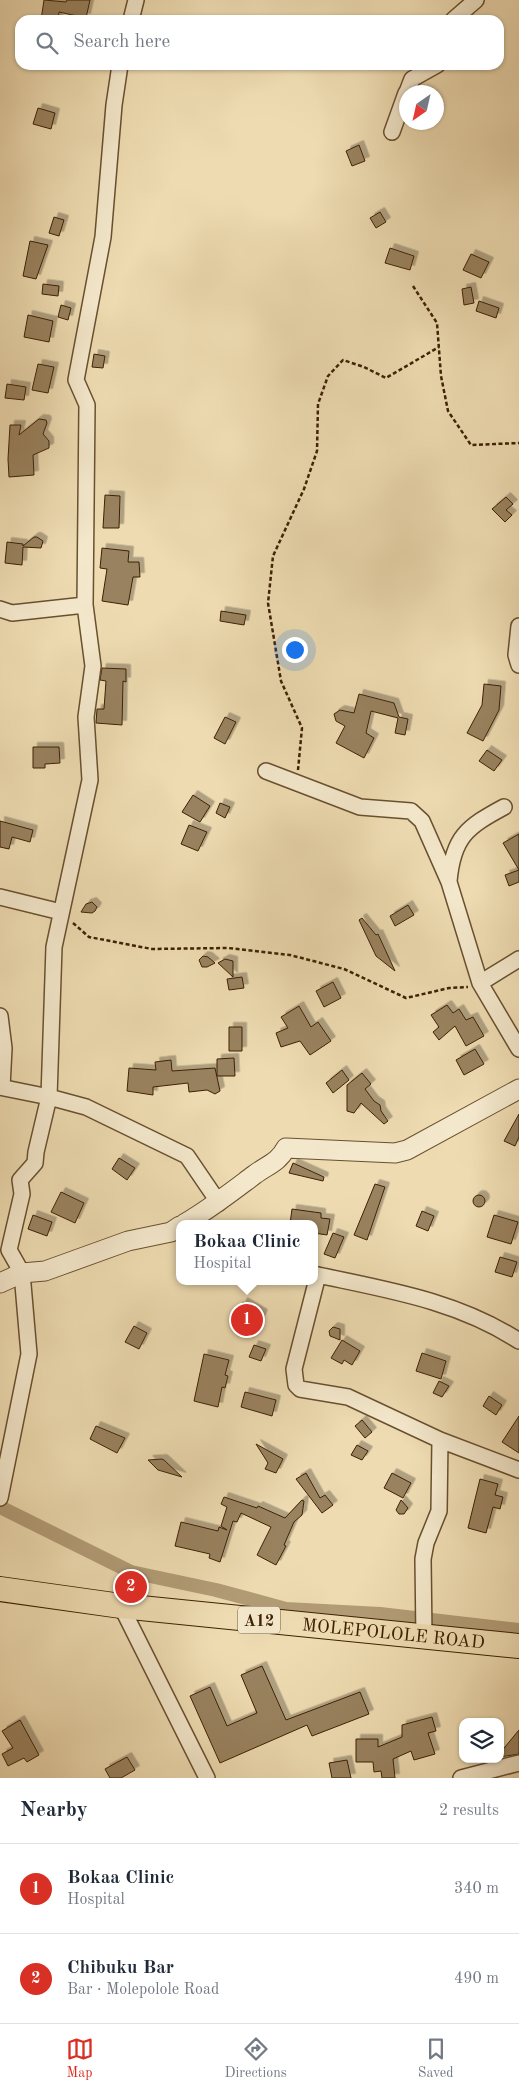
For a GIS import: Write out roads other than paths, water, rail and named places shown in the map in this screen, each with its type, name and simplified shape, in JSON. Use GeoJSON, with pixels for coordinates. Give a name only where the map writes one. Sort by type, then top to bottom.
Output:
{"type":"FeatureCollection","features":[{"type":"Feature","properties":{"kind":"main road","name":"MOLEPOLOLE ROAD"},"geometry":{"type":"LineString","coordinates":[[0,1589],[121,1606],[424,1638],[519,1646]]}},
{"type":"Feature","properties":{"kind":"street"},"geometry":{"type":"LineString","coordinates":[[132,15],[136,0]]}},
{"type":"Feature","properties":{"kind":"street"},"geometry":{"type":"LineString","coordinates":[[459,15],[476,0]]}},
{"type":"Feature","properties":{"kind":"street"},"geometry":{"type":"LineString","coordinates":[[1,1493],[29,1354],[22,1273],[9,1250],[10,1241],[22,1194],[20,1180],[35,1164],[49,1097],[54,947],[90,780],[86,717],[93,666],[85,605],[87,404],[76,380],[103,237],[114,104],[119,70]]}},
{"type":"Feature","properties":{"kind":"street"},"geometry":{"type":"LineString","coordinates":[[410,85],[412,79],[428,70]]}},
{"type":"Feature","properties":{"kind":"street"},"geometry":{"type":"LineString","coordinates":[[392,132],[399,114]]}},
{"type":"Feature","properties":{"kind":"street"},"geometry":{"type":"LineString","coordinates":[[0,608],[12,614],[85,605]]}},
{"type":"Feature","properties":{"kind":"street"},"geometry":{"type":"LineString","coordinates":[[519,626],[516,655],[519,665]]}},
{"type":"Feature","properties":{"kind":"street"},"geometry":{"type":"LineString","coordinates":[[266,771],[298,781],[367,809],[404,811],[417,814],[422,821],[449,882],[480,983],[519,1049]]}},
{"type":"Feature","properties":{"kind":"street"},"geometry":{"type":"LineString","coordinates":[[449,882],[451,858],[462,836],[477,821],[504,807]]}},
{"type":"Feature","properties":{"kind":"street"},"geometry":{"type":"LineString","coordinates":[[0,897],[61,912]]}},
{"type":"Feature","properties":{"kind":"street"},"geometry":{"type":"LineString","coordinates":[[480,983],[519,959]]}},
{"type":"Feature","properties":{"kind":"street"},"geometry":{"type":"LineString","coordinates":[[0,1016],[4,1048],[1,1087],[86,1107],[187,1156],[219,1203]]}},
{"type":"Feature","properties":{"kind":"street"},"geometry":{"type":"LineString","coordinates":[[192,1220],[219,1203],[266,1166],[280,1160],[286,1148],[395,1153],[407,1150],[519,1089]]}},
{"type":"Feature","properties":{"kind":"street"},"geometry":{"type":"LineString","coordinates":[[0,1283],[22,1273],[45,1271],[128,1241],[176,1229]]}},
{"type":"Feature","properties":{"kind":"street"},"geometry":{"type":"LineString","coordinates":[[318,1276],[425,1298],[478,1319],[518,1339]]}},
{"type":"Feature","properties":{"kind":"street"},"geometry":{"type":"LineString","coordinates":[[314,1285],[294,1369],[296,1385],[300,1389],[348,1398],[440,1440],[519,1470]]}},
{"type":"Feature","properties":{"kind":"street"},"geometry":{"type":"LineString","coordinates":[[424,1638],[423,1559],[426,1543],[439,1511],[440,1440]]}},
{"type":"Feature","properties":{"kind":"street"},"geometry":{"type":"LineString","coordinates":[[121,1606],[207,1778]]}},
{"type":"Feature","properties":{"kind":"street"},"geometry":{"type":"LineString","coordinates":[[461,1778],[519,1763]]}},
{"type":"Feature","properties":{"kind":"waterway"},"geometry":{"type":"LineString","coordinates":[[0,1507],[131,1572],[216,1590],[286,1609],[380,1614],[519,1630]]}},
{"type":"Feature","properties":{"kind":"place","name":"Bokaa Clinic"},"geometry":{"type":"Point","coordinates":[247,1320]}},
{"type":"Feature","properties":{"kind":"place","name":"Chibuku Bar"},"geometry":{"type":"Point","coordinates":[131,1587]}}]}
